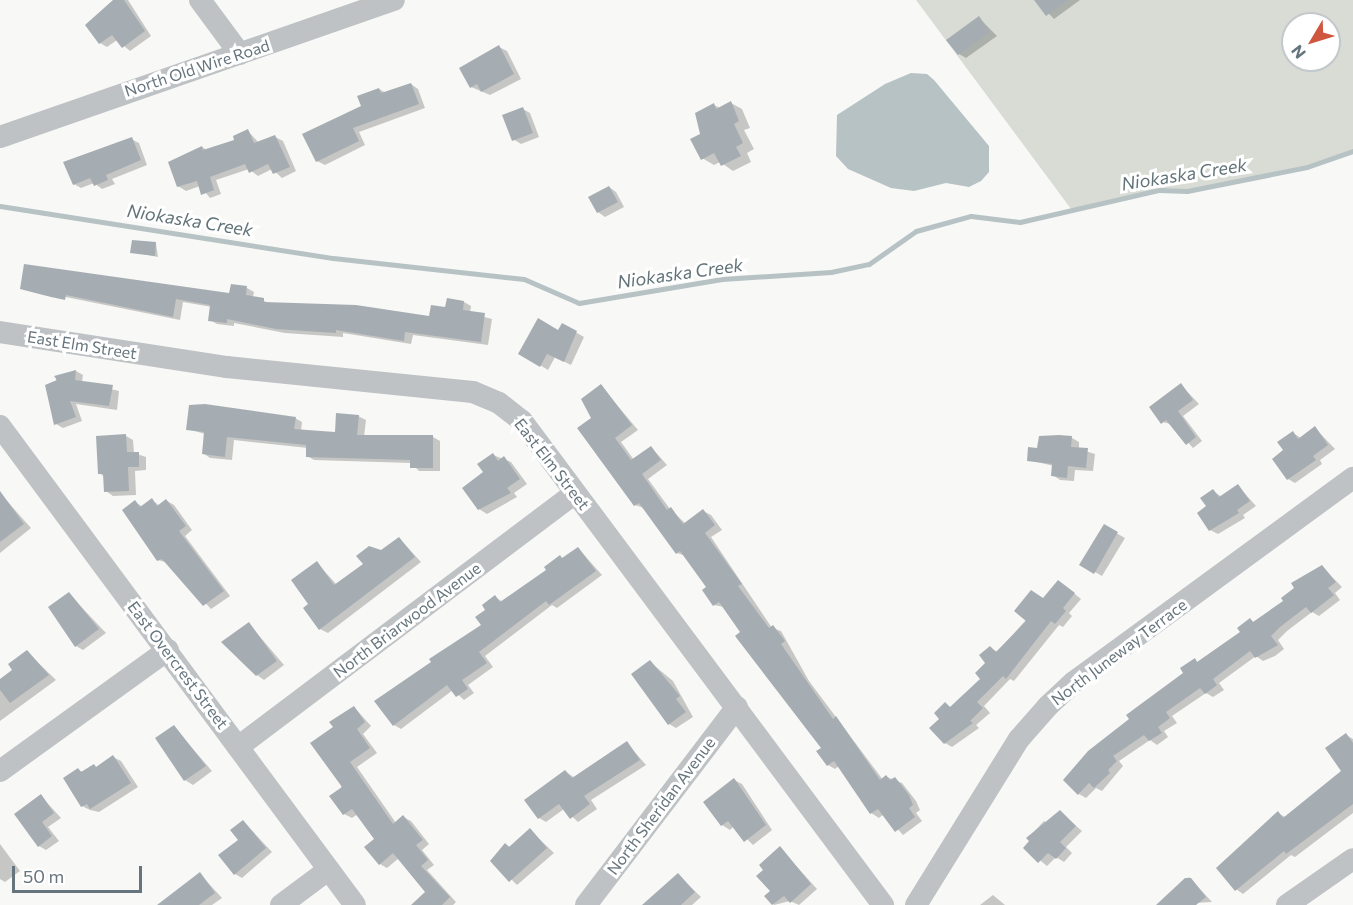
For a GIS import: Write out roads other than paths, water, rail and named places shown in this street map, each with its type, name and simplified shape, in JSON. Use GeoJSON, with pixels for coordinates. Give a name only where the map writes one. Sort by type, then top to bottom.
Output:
{"type":"FeatureCollection","features":[{"type":"Feature","properties":{"kind":"street"},"geometry":{"type":"LineString","coordinates":[[200,0],[240,54]]}},
{"type":"Feature","properties":{"kind":"street","name":"North Old Wire Road"},"geometry":{"type":"LineString","coordinates":[[0,136],[394,0]]}},
{"type":"Feature","properties":{"kind":"street","name":"East Elm Street"},"geometry":{"type":"LineString","coordinates":[[0,332],[226,367],[473,392],[499,404],[522,421],[883,905]]}},
{"type":"Feature","properties":{"kind":"street","name":"East Overcrest Street"},"geometry":{"type":"LineString","coordinates":[[2,433],[168,650],[355,905]]}},
{"type":"Feature","properties":{"kind":"street","name":"North Juneway Terrace"},"geometry":{"type":"LineString","coordinates":[[916,905],[1019,739],[1048,706],[1074,682],[1353,478]]}},
{"type":"Feature","properties":{"kind":"street","name":"North Briarwood Avenue"},"geometry":{"type":"LineString","coordinates":[[238,747],[574,493]]}},
{"type":"Feature","properties":{"kind":"street"},"geometry":{"type":"LineString","coordinates":[[0,771],[168,650]]}},
{"type":"Feature","properties":{"kind":"street","name":"North Sheridan Avenue"},"geometry":{"type":"LineString","coordinates":[[586,905],[737,707]]}},
{"type":"Feature","properties":{"kind":"street"},"geometry":{"type":"LineString","coordinates":[[1287,905],[1353,859]]}},
{"type":"Feature","properties":{"kind":"street"},"geometry":{"type":"LineString","coordinates":[[281,905],[328,870]]}},
{"type":"Feature","properties":{"kind":"waterway","name":"Niokaska Creek"},"geometry":{"type":"LineString","coordinates":[[0,206],[333,258],[524,279],[579,303],[722,279],[831,272],[869,264],[916,231],[971,216],[1020,222],[1159,190],[1187,191],[1307,167],[1353,151]]}}]}
